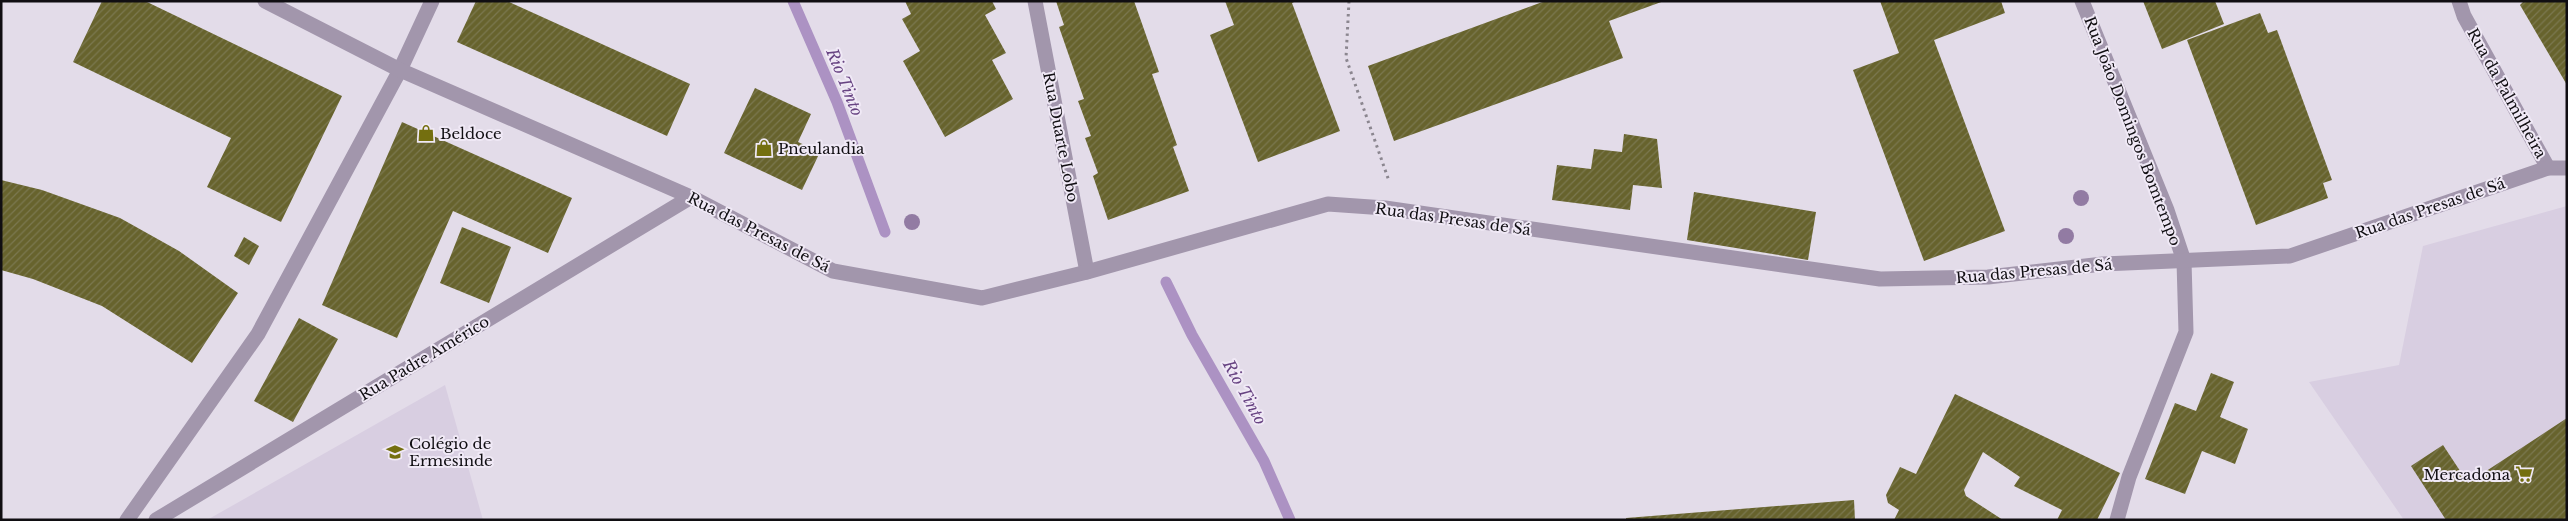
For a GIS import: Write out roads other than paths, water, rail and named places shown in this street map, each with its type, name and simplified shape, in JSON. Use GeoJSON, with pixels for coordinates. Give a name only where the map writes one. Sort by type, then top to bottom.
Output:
{"type":"FeatureCollection","features":[{"type":"Feature","properties":{"kind":"street","name":"Rua das Presas de Sá"},"geometry":{"type":"LineString","coordinates":[[264,1],[400,70],[691,197],[833,271],[982,298],[1087,272],[1328,204],[1399,210],[1880,279],[1988,277],[2103,264],[2290,256],[2548,168]]}},
{"type":"Feature","properties":{"kind":"street"},"geometry":{"type":"LineString","coordinates":[[127,520],[258,334],[400,70],[432,1]]}},
{"type":"Feature","properties":{"kind":"street","name":"Rua Duarte Lobo"},"geometry":{"type":"LineString","coordinates":[[1035,1],[1087,272]]}},
{"type":"Feature","properties":{"kind":"street","name":"Rua João Domingos Bomtempo"},"geometry":{"type":"LineString","coordinates":[[2082,1],[2167,210],[2184,261],[2186,332],[2129,477],[2117,520]]}},
{"type":"Feature","properties":{"kind":"street","name":"Rua da Palmilheira"},"geometry":{"type":"LineString","coordinates":[[2459,1],[2464,16],[2548,168],[2567,168]]}},
{"type":"Feature","properties":{"kind":"street","name":"Rua Padre Américo"},"geometry":{"type":"LineString","coordinates":[[156,520],[691,197]]}},
{"type":"Feature","properties":{"kind":"waterway","name":"Rio Tinto"},"geometry":{"type":"LineString","coordinates":[[793,1],[837,102],[885,232]]}},
{"type":"Feature","properties":{"kind":"waterway","name":"Rio Tinto"},"geometry":{"type":"LineString","coordinates":[[1166,282],[1192,335],[1264,461],[1290,520]]}},
{"type":"Feature","properties":{"kind":"place","name":"Beldoce"},"geometry":{"type":"Point","coordinates":[426,133]}},
{"type":"Feature","properties":{"kind":"place","name":"Pneulandia"},"geometry":{"type":"Point","coordinates":[764,148]}},
{"type":"Feature","properties":{"kind":"place","name":"Colégio de Ermesinde"},"geometry":{"type":"Point","coordinates":[395,452]}},
{"type":"Feature","properties":{"kind":"place","name":"Mercadona"},"geometry":{"type":"Point","coordinates":[2524,474]}}]}
